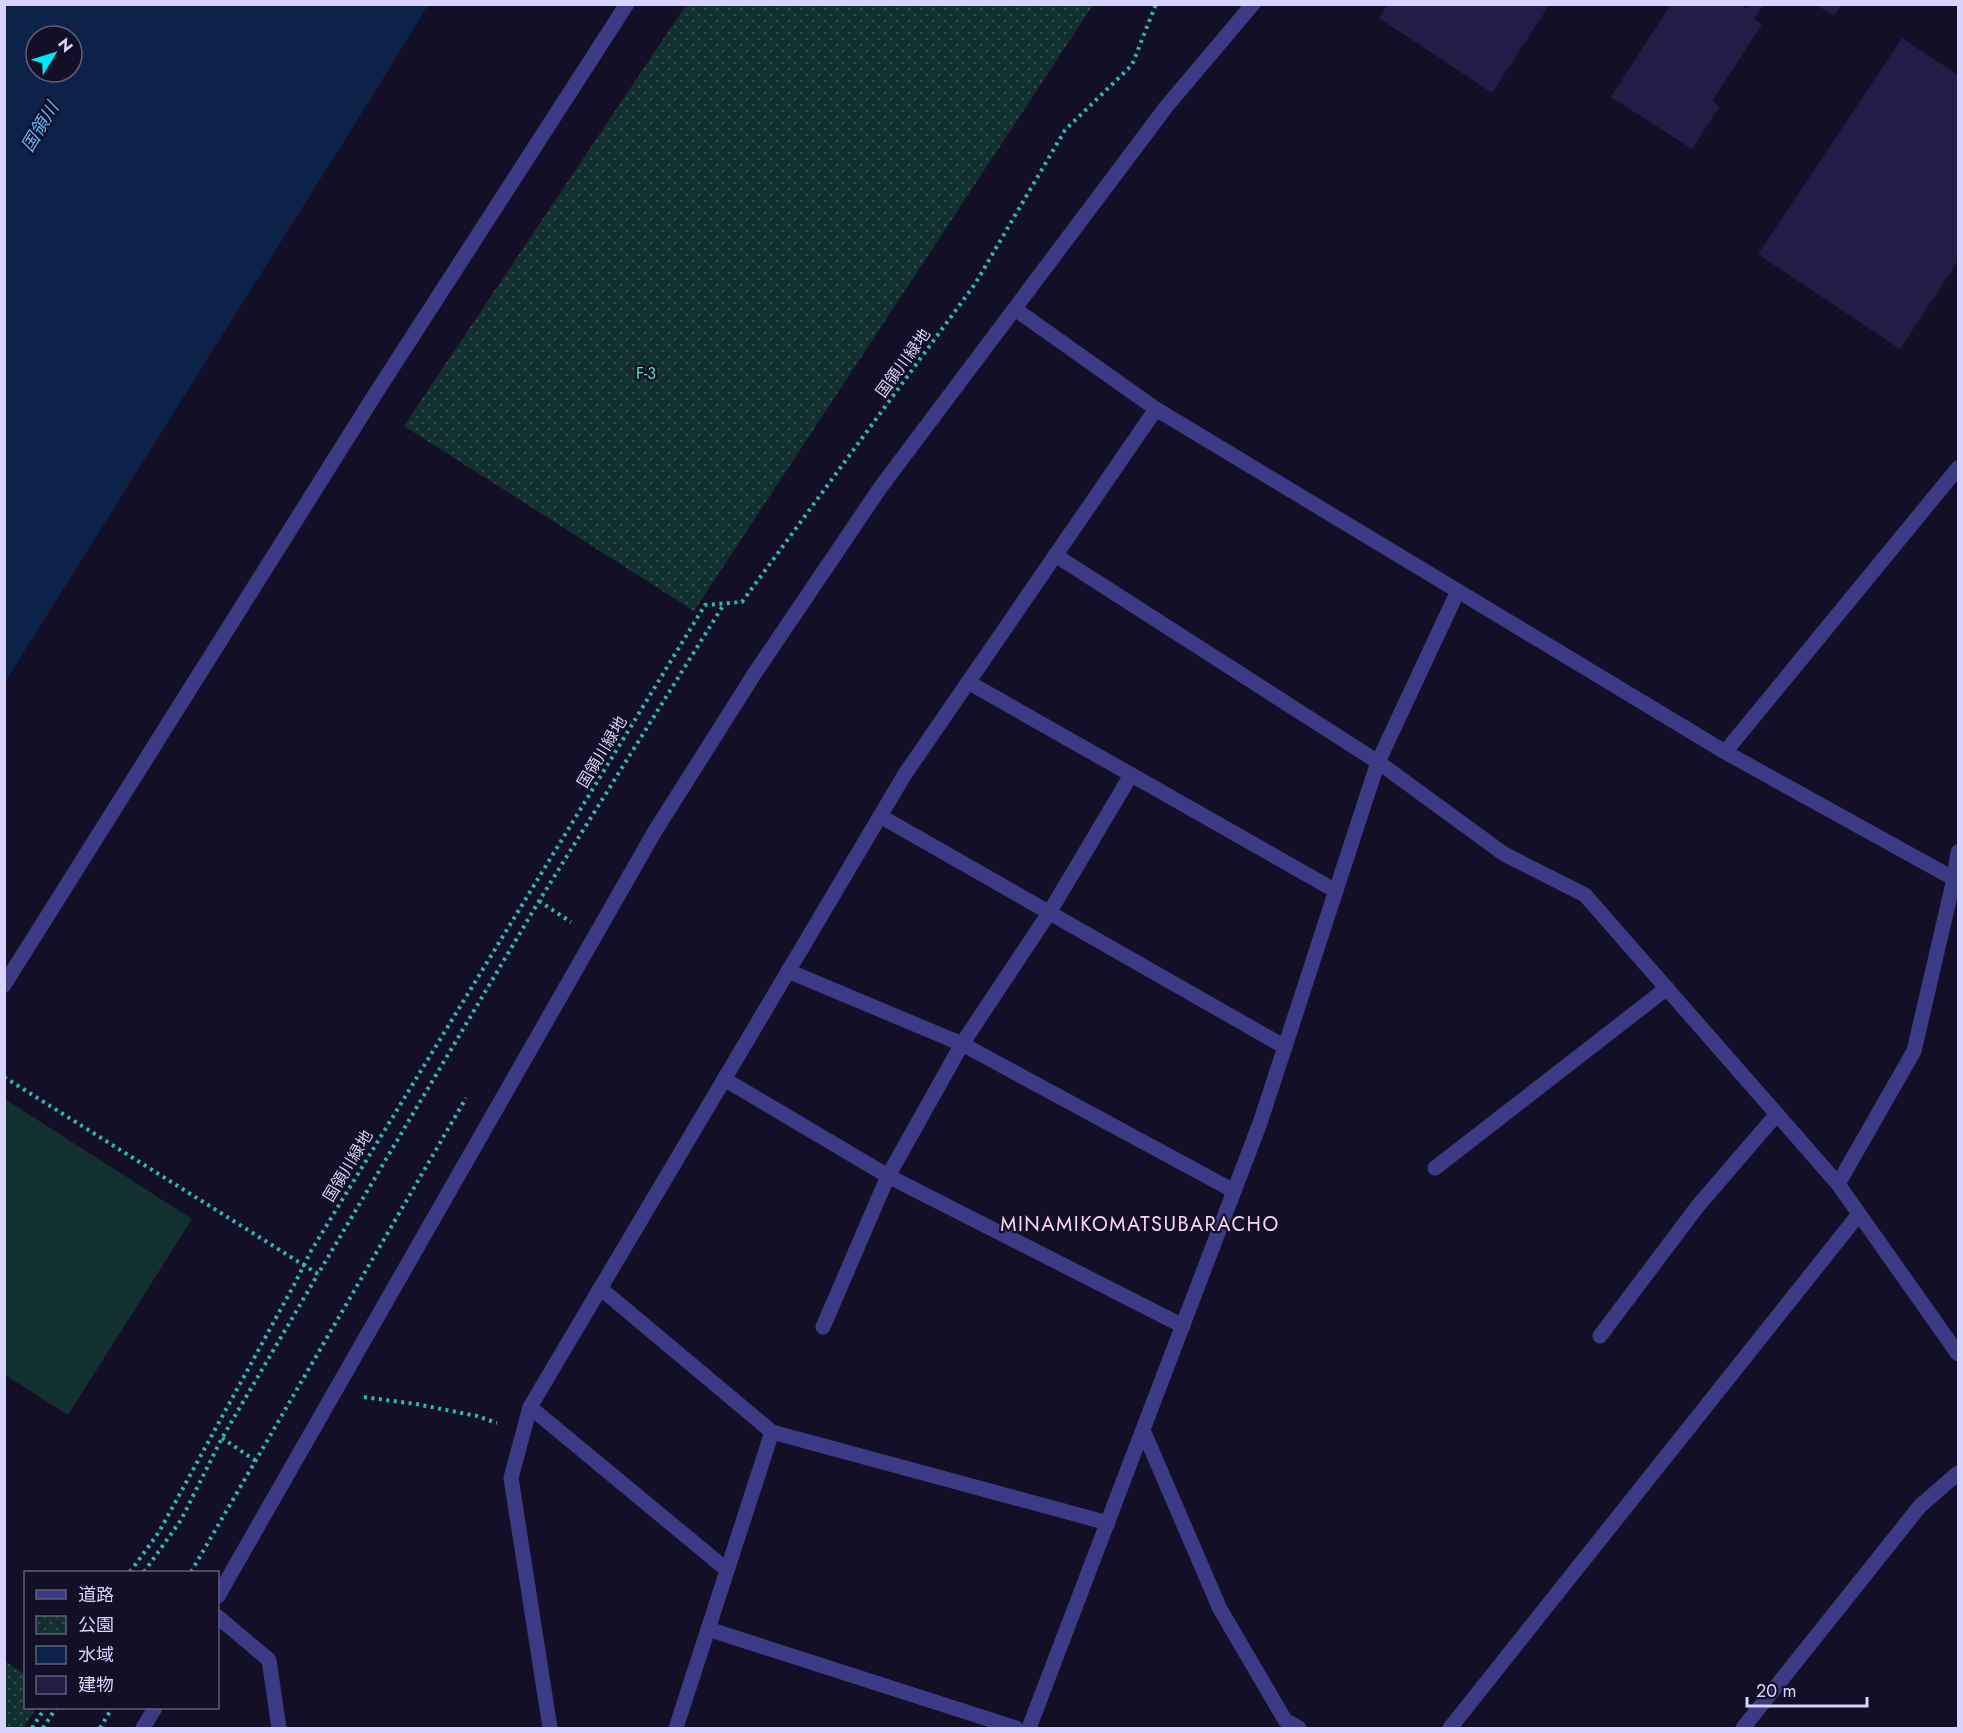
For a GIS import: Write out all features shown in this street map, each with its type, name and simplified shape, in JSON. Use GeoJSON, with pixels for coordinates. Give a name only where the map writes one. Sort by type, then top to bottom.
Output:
{"type":"FeatureCollection","features":[{"type":"Feature","properties":{"kind":"street"},"geometry":{"type":"LineString","coordinates":[[4,985],[374,396],[627,4]]}},
{"type":"Feature","properties":{"kind":"street"},"geometry":{"type":"LineString","coordinates":[[219,1594],[661,821],[766,657],[880,488],[1166,107],[1253,4]]}},
{"type":"Feature","properties":{"kind":"street"},"geometry":{"type":"LineString","coordinates":[[1015,309],[1156,409],[1725,752],[1956,880]]}},
{"type":"Feature","properties":{"kind":"street"},"geometry":{"type":"LineString","coordinates":[[550,1728],[511,1478],[530,1407],[905,774],[1156,409]]}},
{"type":"Feature","properties":{"kind":"street"},"geometry":{"type":"LineString","coordinates":[[1725,752],[1959,468]]}},
{"type":"Feature","properties":{"kind":"street"},"geometry":{"type":"LineString","coordinates":[[1055,555],[1378,762],[1504,854],[1584,895],[1838,1184],[1959,1354]]}},
{"type":"Feature","properties":{"kind":"street"},"geometry":{"type":"LineString","coordinates":[[1029,1728],[1260,1123],[1378,762],[1458,591]]}},
{"type":"Feature","properties":{"kind":"street"},"geometry":{"type":"LineString","coordinates":[[968,682],[1336,891]]}},
{"type":"Feature","properties":{"kind":"street"},"geometry":{"type":"LineString","coordinates":[[823,1327],[888,1176],[962,1044],[1049,913],[1131,775]]}},
{"type":"Feature","properties":{"kind":"street"},"geometry":{"type":"LineString","coordinates":[[880,816],[1285,1047]]}},
{"type":"Feature","properties":{"kind":"street"},"geometry":{"type":"LineString","coordinates":[[1838,1184],[1914,1051],[1956,880],[1959,852]]}},
{"type":"Feature","properties":{"kind":"street"},"geometry":{"type":"LineString","coordinates":[[788,971],[962,1044],[1234,1191]]}},
{"type":"Feature","properties":{"kind":"street"},"geometry":{"type":"LineString","coordinates":[[1435,1168],[1667,988]]}},
{"type":"Feature","properties":{"kind":"street"},"geometry":{"type":"LineString","coordinates":[[724,1079],[888,1176],[1182,1326]]}},
{"type":"Feature","properties":{"kind":"street"},"geometry":{"type":"LineString","coordinates":[[1600,1336],[1697,1207],[1777,1114]]}},
{"type":"Feature","properties":{"kind":"street"},"geometry":{"type":"LineString","coordinates":[[1450,1728],[1859,1214]]}},
{"type":"Feature","properties":{"kind":"street"},"geometry":{"type":"LineString","coordinates":[[600,1288],[772,1432],[1107,1523]]}},
{"type":"Feature","properties":{"kind":"street"},"geometry":{"type":"LineString","coordinates":[[530,1407],[727,1570]]}},
{"type":"Feature","properties":{"kind":"street"},"geometry":{"type":"LineString","coordinates":[[1143,1430],[1220,1609],[1285,1719],[1299,1728]]}},
{"type":"Feature","properties":{"kind":"street"},"geometry":{"type":"LineString","coordinates":[[675,1728],[772,1432]]}},
{"type":"Feature","properties":{"kind":"street"},"geometry":{"type":"LineString","coordinates":[[1743,1728],[1920,1506],[1959,1473]]}},
{"type":"Feature","properties":{"kind":"street"},"geometry":{"type":"LineString","coordinates":[[219,1618],[268,1660],[279,1728]]}},
{"type":"Feature","properties":{"kind":"street"},"geometry":{"type":"LineString","coordinates":[[708,1629],[1016,1728]]}},
{"type":"Feature","properties":{"kind":"street"},"geometry":{"type":"LineString","coordinates":[[143,1728],[154,1709]]}},
{"type":"Feature","properties":{"kind":"path","name":"国領川緑地"},"geometry":{"type":"LineString","coordinates":[[131,1571],[159,1532],[310,1251],[705,605],[742,602],[975,284],[1065,130],[1132,65],[1156,4]]}},
{"type":"Feature","properties":{"kind":"path"},"geometry":{"type":"LineString","coordinates":[[145,1571],[181,1520],[222,1438],[539,901],[724,604]]}},
{"type":"Feature","properties":{"kind":"path"},"geometry":{"type":"LineString","coordinates":[[539,901],[594,936]]}},
{"type":"Feature","properties":{"kind":"path"},"geometry":{"type":"LineString","coordinates":[[4,1077],[318,1274]]}},
{"type":"Feature","properties":{"kind":"path"},"geometry":{"type":"LineString","coordinates":[[330,1399],[367,1397],[416,1404],[477,1416],[523,1433]]}},
{"type":"Feature","properties":{"kind":"path"},"geometry":{"type":"LineString","coordinates":[[222,1438],[283,1482]]}},
{"type":"Feature","properties":{"kind":"path"},"geometry":{"type":"LineString","coordinates":[[32,1728],[44,1709]]}},
{"type":"Feature","properties":{"kind":"path"},"geometry":{"type":"LineString","coordinates":[[43,1728],[55,1709]]}},
{"type":"Feature","properties":{"kind":"path"},"geometry":{"type":"LineString","coordinates":[[100,1728],[111,1709]]}},
{"type":"Feature","properties":{"kind":"green space","name":"F-3"},"geometry":{"type":"Polygon","coordinates":[[[686,5],[1093,5],[694,611],[404,426],[686,5]]]}},
{"type":"Feature","properties":{"kind":"green space"},"geometry":{"type":"Polygon","coordinates":[[[5,1099],[192,1219],[68,1415],[5,1375],[5,1099]]]}},
{"type":"Feature","properties":{"kind":"green space"},"geometry":{"type":"Polygon","coordinates":[[[4,1661],[24,1673],[24,1709],[35,1709],[24,1728],[5,1728],[4,1661]]]}},
{"type":"Feature","properties":{"kind":"water","name":"国領川"},"geometry":{"type":"Polygon","coordinates":[[[5,4],[428,5],[5,682],[5,4]]]}},
{"type":"Feature","properties":{"kind":"building"},"geometry":{"type":"Polygon","coordinates":[[[1388,4],[1550,4],[1492,93],[1379,18],[1388,4]]]}},
{"type":"Feature","properties":{"kind":"building"},"geometry":{"type":"Polygon","coordinates":[[[1671,4],[1740,4],[1747,9],[1750,4],[1764,4],[1754,19],[1762,24],[1713,100],[1719,107],[1692,149],[1611,97],[1671,4]]]}},
{"type":"Feature","properties":{"kind":"building"},"geometry":{"type":"Polygon","coordinates":[[[1816,5],[1841,5],[1834,16],[1816,5]]]}},
{"type":"Feature","properties":{"kind":"building"},"geometry":{"type":"Polygon","coordinates":[[[1902,38],[1958,75],[1958,261],[1900,349],[1758,254],[1902,38]]]}},
{"type":"Feature","properties":{"kind":"district","name":"MINAMIKOMATSUBARACHO"},"geometry":{"type":"Point","coordinates":[1140,1224]}}]}
